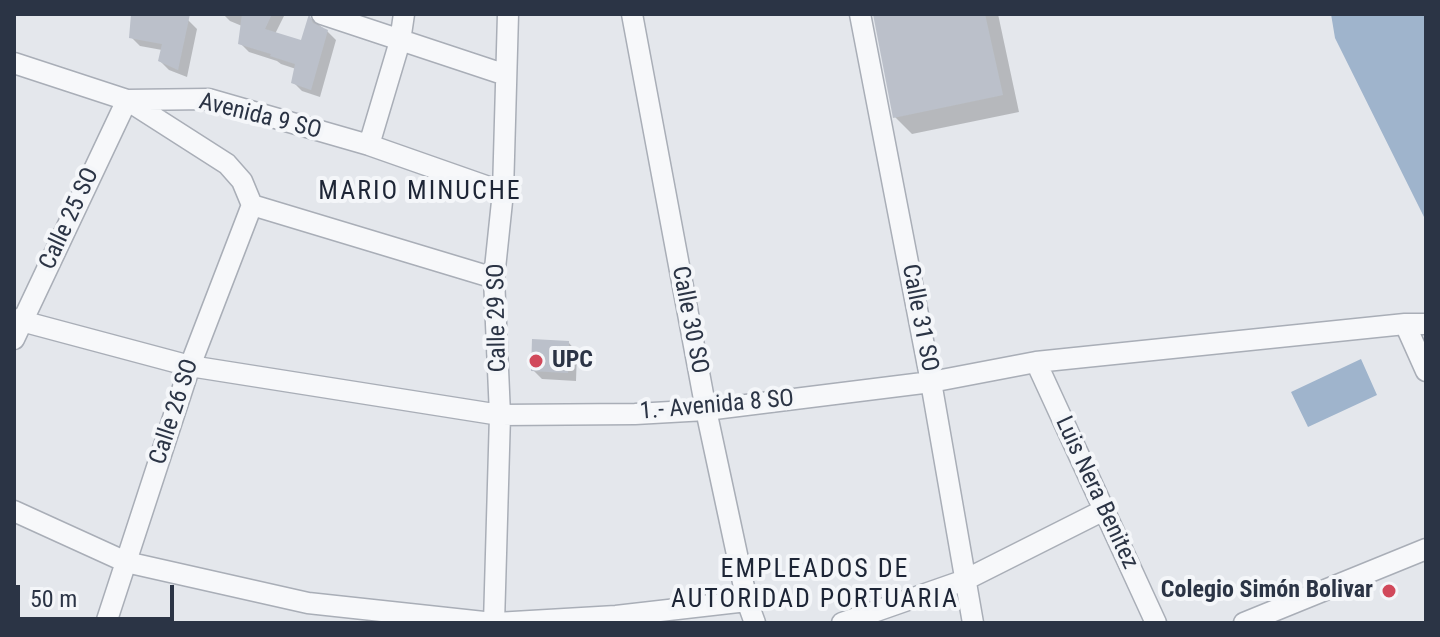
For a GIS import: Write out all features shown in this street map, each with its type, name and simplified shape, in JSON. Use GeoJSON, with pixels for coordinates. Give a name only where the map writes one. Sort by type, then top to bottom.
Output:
{"type":"FeatureCollection","features":[{"type":"Feature","properties":{"kind":"street"},"geometry":{"type":"LineString","coordinates":[[322,14],[506,75]]}},
{"type":"Feature","properties":{"kind":"street"},"geometry":{"type":"LineString","coordinates":[[369,145],[400,41],[404,14]]}},
{"type":"Feature","properties":{"kind":"street","name":"Calle 29 SO"},"geometry":{"type":"LineString","coordinates":[[495,623],[500,415],[494,278],[503,192],[508,14]]}},
{"type":"Feature","properties":{"kind":"street","name":"Calle 30 SO"},"geometry":{"type":"LineString","coordinates":[[632,14],[706,410],[747,601],[755,623]]}},
{"type":"Feature","properties":{"kind":"street","name":"Calle 31 SO"},"geometry":{"type":"LineString","coordinates":[[860,14],[931,382],[973,623]]}},
{"type":"Feature","properties":{"kind":"street","name":"Avenida 9 SO"},"geometry":{"type":"LineString","coordinates":[[14,63],[127,100],[209,99],[369,145],[503,192]]}},
{"type":"Feature","properties":{"kind":"street"},"geometry":{"type":"LineString","coordinates":[[127,100],[227,164],[242,181],[252,205],[494,278]]}},
{"type":"Feature","properties":{"kind":"street","name":"Calle 25 SO"},"geometry":{"type":"LineString","coordinates":[[16,327],[127,100]]}},
{"type":"Feature","properties":{"kind":"street","name":"Calle 26 SO"},"geometry":{"type":"LineString","coordinates":[[106,623],[190,366],[252,205]]}},
{"type":"Feature","properties":{"kind":"street"},"geometry":{"type":"LineString","coordinates":[[1416,324],[1426,371]]}},
{"type":"Feature","properties":{"kind":"street","name":"1.- Avenida 8 SO"},"geometry":{"type":"LineString","coordinates":[[16,327],[190,366],[500,415],[706,410],[931,382],[1036,362],[1416,324]]}},
{"type":"Feature","properties":{"kind":"street","name":"Luis Nera Benitez"},"geometry":{"type":"LineString","coordinates":[[1036,362],[1156,623]]}},
{"type":"Feature","properties":{"kind":"street"},"geometry":{"type":"LineString","coordinates":[[842,623],[965,580],[1104,510]]}},
{"type":"Feature","properties":{"kind":"street"},"geometry":{"type":"LineString","coordinates":[[14,511],[126,562],[308,603],[495,623],[616,616],[747,601]]}},
{"type":"Feature","properties":{"kind":"street"},"geometry":{"type":"LineString","coordinates":[[1244,623],[1426,549]]}},
{"type":"Feature","properties":{"kind":"water"},"geometry":{"type":"Polygon","coordinates":[[[1331,14],[1426,14],[1426,217],[1335,38],[1331,14]]]}},
{"type":"Feature","properties":{"kind":"water"},"geometry":{"type":"Polygon","coordinates":[[[1361,359],[1377,395],[1308,427],[1291,392],[1361,359]]]}},
{"type":"Feature","properties":{"kind":"building"},"geometry":{"type":"Polygon","coordinates":[[[131,14],[190,14],[178,70],[158,61],[162,44],[129,38],[131,14]]]}},
{"type":"Feature","properties":{"kind":"building"},"geometry":{"type":"Polygon","coordinates":[[[242,14],[272,14],[265,29],[301,40],[309,14],[313,23],[328,30],[311,90],[291,83],[295,64],[238,44],[242,14]]]}},
{"type":"Feature","properties":{"kind":"building"},"geometry":{"type":"Polygon","coordinates":[[[873,14],[985,14],[1003,95],[893,118],[873,14]]]}},
{"type":"Feature","properties":{"kind":"building"},"geometry":{"type":"Polygon","coordinates":[[[532,339],[569,341],[568,373],[531,371],[532,339]]]}},
{"type":"Feature","properties":{"kind":"place","name":"UPC"},"geometry":{"type":"Point","coordinates":[536,361]}},
{"type":"Feature","properties":{"kind":"place","name":"Colegio Simón Bolivar"},"geometry":{"type":"Point","coordinates":[1389,591]}},
{"type":"Feature","properties":{"kind":"district","name":"MARIO MINUCHE"},"geometry":{"type":"Point","coordinates":[420,192]}},
{"type":"Feature","properties":{"kind":"district","name":"EMPLEADOS DE AUTORIDAD PORTUARIA"},"geometry":{"type":"Point","coordinates":[815,585]}}]}
